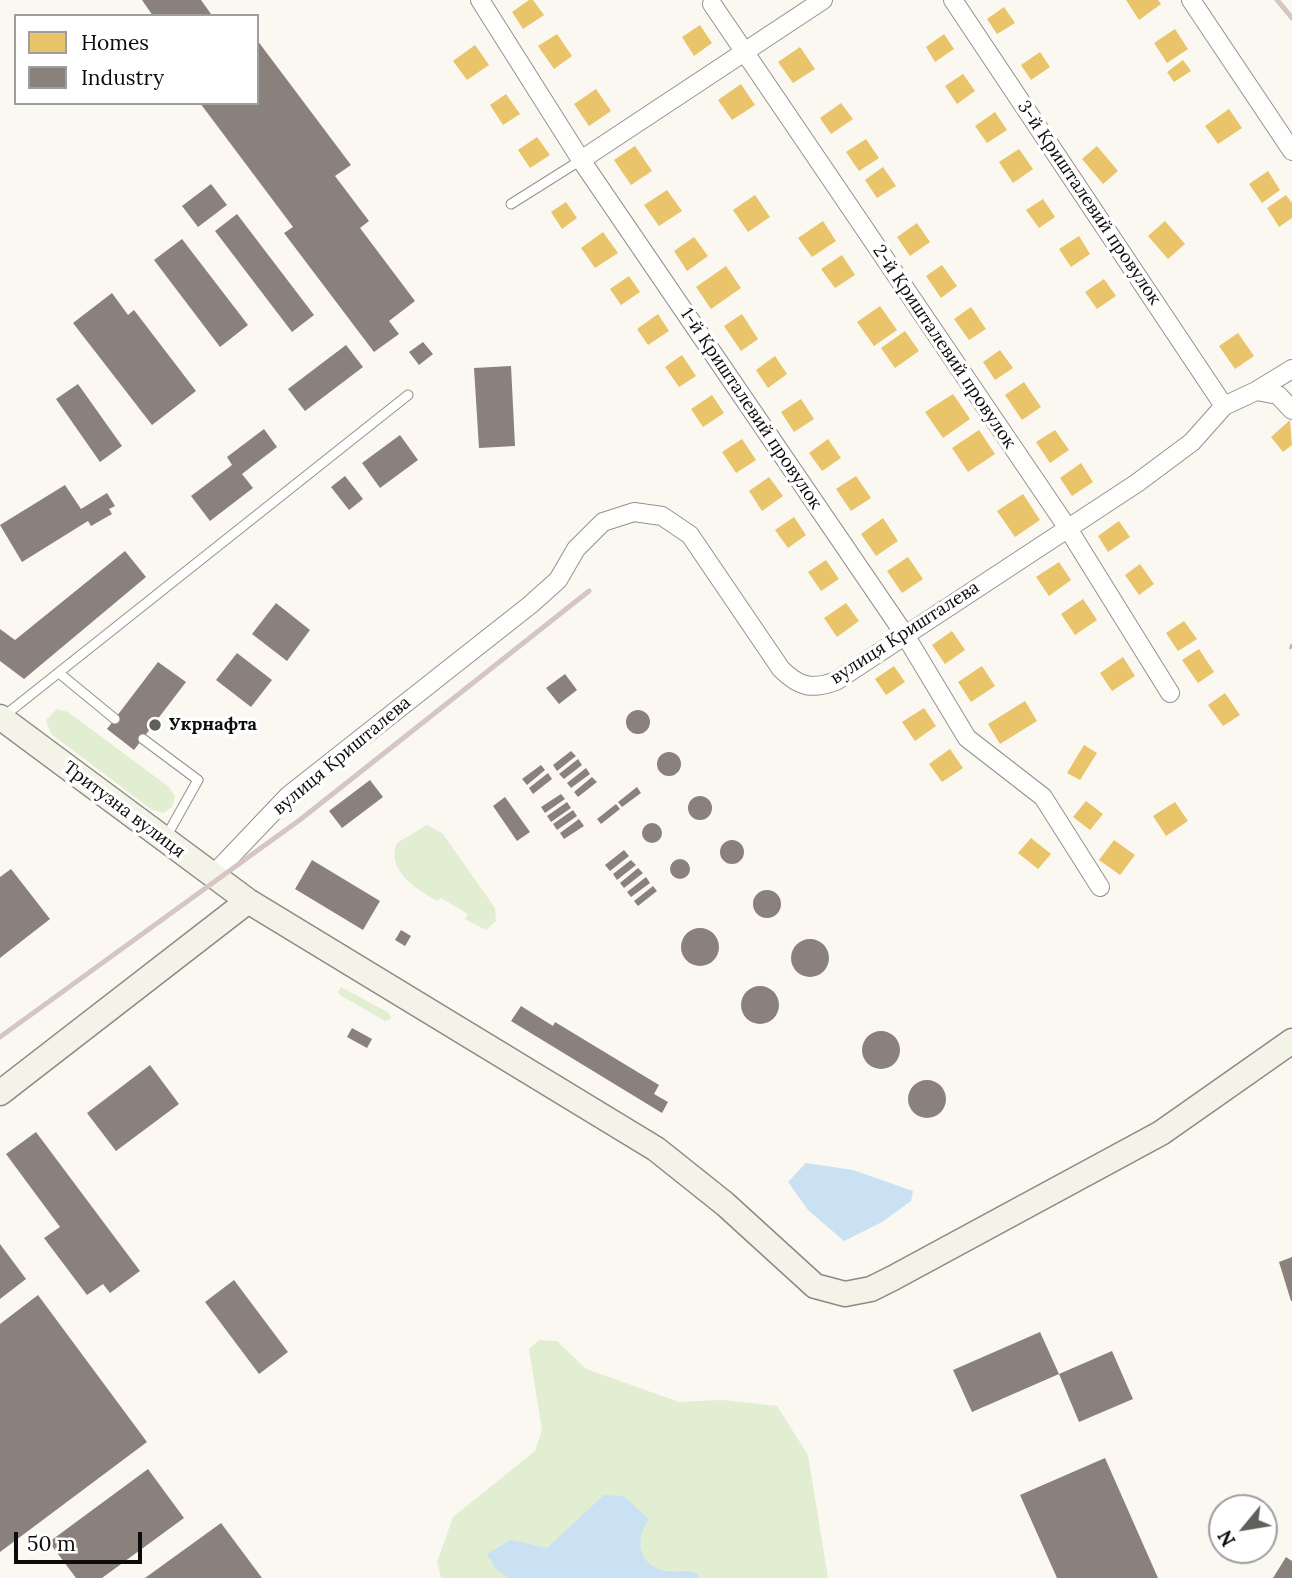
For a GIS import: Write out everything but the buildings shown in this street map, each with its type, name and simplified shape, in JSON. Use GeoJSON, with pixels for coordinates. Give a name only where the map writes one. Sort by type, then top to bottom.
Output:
{"type":"FeatureCollection","features":[{"type":"Feature","properties":{"kind":"street","name":"1-й Кришталевий провулок"},"geometry":{"type":"LineString","coordinates":[[480,0],[580,160],[905,635],[967,738],[1043,797],[1100,887]]}},
{"type":"Feature","properties":{"kind":"street"},"geometry":{"type":"LineString","coordinates":[[580,160],[823,0]]}},
{"type":"Feature","properties":{"kind":"street","name":"3-й Кришталевий провулок"},"geometry":{"type":"LineString","coordinates":[[953,0],[1224,406]]}},
{"type":"Feature","properties":{"kind":"street"},"geometry":{"type":"LineString","coordinates":[[1191,0],[1292,151]]}},
{"type":"Feature","properties":{"kind":"street","name":"2-й Кришталевий провулок"},"geometry":{"type":"LineString","coordinates":[[712,4],[1067,527],[1170,693]]}},
{"type":"Feature","properties":{"kind":"street","name":"вулиця Кришталева"},"geometry":{"type":"LineString","coordinates":[[212,876],[289,795],[558,580],[576,549],[603,522],[634,512],[662,516],[690,535],[781,669],[797,685],[819,687],[836,681],[1137,483],[1192,442],[1224,406],[1256,391],[1292,369]]}},
{"type":"Feature","properties":{"kind":"street"},"geometry":{"type":"LineString","coordinates":[[1256,391],[1278,395],[1292,410]]}},
{"type":"Feature","properties":{"kind":"street","name":"Тритузна вулиця"},"geometry":{"type":"LineString","coordinates":[[1,718],[248,901],[656,1149],[725,1203],[815,1286],[845,1294],[871,1289],[1161,1133],[1292,1041]]}},
{"type":"Feature","properties":{"kind":"street"},"geometry":{"type":"LineString","coordinates":[[0,1093],[248,901]]}},
{"type":"Feature","properties":{"kind":"lane"},"geometry":{"type":"LineString","coordinates":[[511,204],[580,160]]}},
{"type":"Feature","properties":{"kind":"lane"},"geometry":{"type":"LineString","coordinates":[[1,718],[408,395]]}},
{"type":"Feature","properties":{"kind":"lane"},"geometry":{"type":"LineString","coordinates":[[58,673],[115,719]]}},
{"type":"Feature","properties":{"kind":"lane"},"geometry":{"type":"LineString","coordinates":[[143,739],[198,780],[164,840]]}},
{"type":"Feature","properties":{"kind":"path"},"geometry":{"type":"LineString","coordinates":[[1290,649],[1292,644]]}},
{"type":"Feature","properties":{"kind":"green space"},"geometry":{"type":"Polygon","coordinates":[[[57,709],[68,712],[169,787],[175,797],[172,807],[163,813],[152,810],[51,734],[46,720],[57,709]]]}},
{"type":"Feature","properties":{"kind":"green space"},"geometry":{"type":"Polygon","coordinates":[[[427,825],[443,834],[495,908],[496,921],[486,930],[465,919],[468,914],[441,898],[438,901],[421,892],[399,871],[394,853],[397,843],[427,825]]]}},
{"type":"Feature","properties":{"kind":"green space"},"geometry":{"type":"Polygon","coordinates":[[[341,987],[389,1013],[391,1019],[385,1021],[340,995],[338,992],[341,987]]]}},
{"type":"Feature","properties":{"kind":"green space"},"geometry":{"type":"Polygon","coordinates":[[[539,1340],[557,1341],[586,1369],[679,1402],[722,1400],[777,1406],[808,1455],[828,1578],[441,1578],[437,1562],[453,1517],[535,1451],[542,1430],[529,1349],[539,1340]]]}},
{"type":"Feature","properties":{"kind":"water"},"geometry":{"type":"Polygon","coordinates":[[[806,1163],[853,1170],[913,1191],[911,1201],[882,1222],[844,1241],[808,1210],[788,1182],[806,1163]]]}},
{"type":"Feature","properties":{"kind":"water"},"geometry":{"type":"Polygon","coordinates":[[[604,1495],[623,1496],[649,1519],[640,1543],[644,1558],[649,1564],[666,1571],[699,1574],[697,1578],[509,1578],[495,1568],[487,1554],[511,1540],[547,1548],[604,1495]]]}},
{"type":"Feature","properties":{"kind":"railway"},"geometry":{"type":"LineString","coordinates":[[1277,0],[1292,18]]}},
{"type":"Feature","properties":{"kind":"railway"},"geometry":{"type":"LineString","coordinates":[[0,1037],[301,819],[589,591]]}},
{"type":"Feature","properties":{"kind":"place","name":"Укрнафта"},"geometry":{"type":"Point","coordinates":[155,725]}}]}
